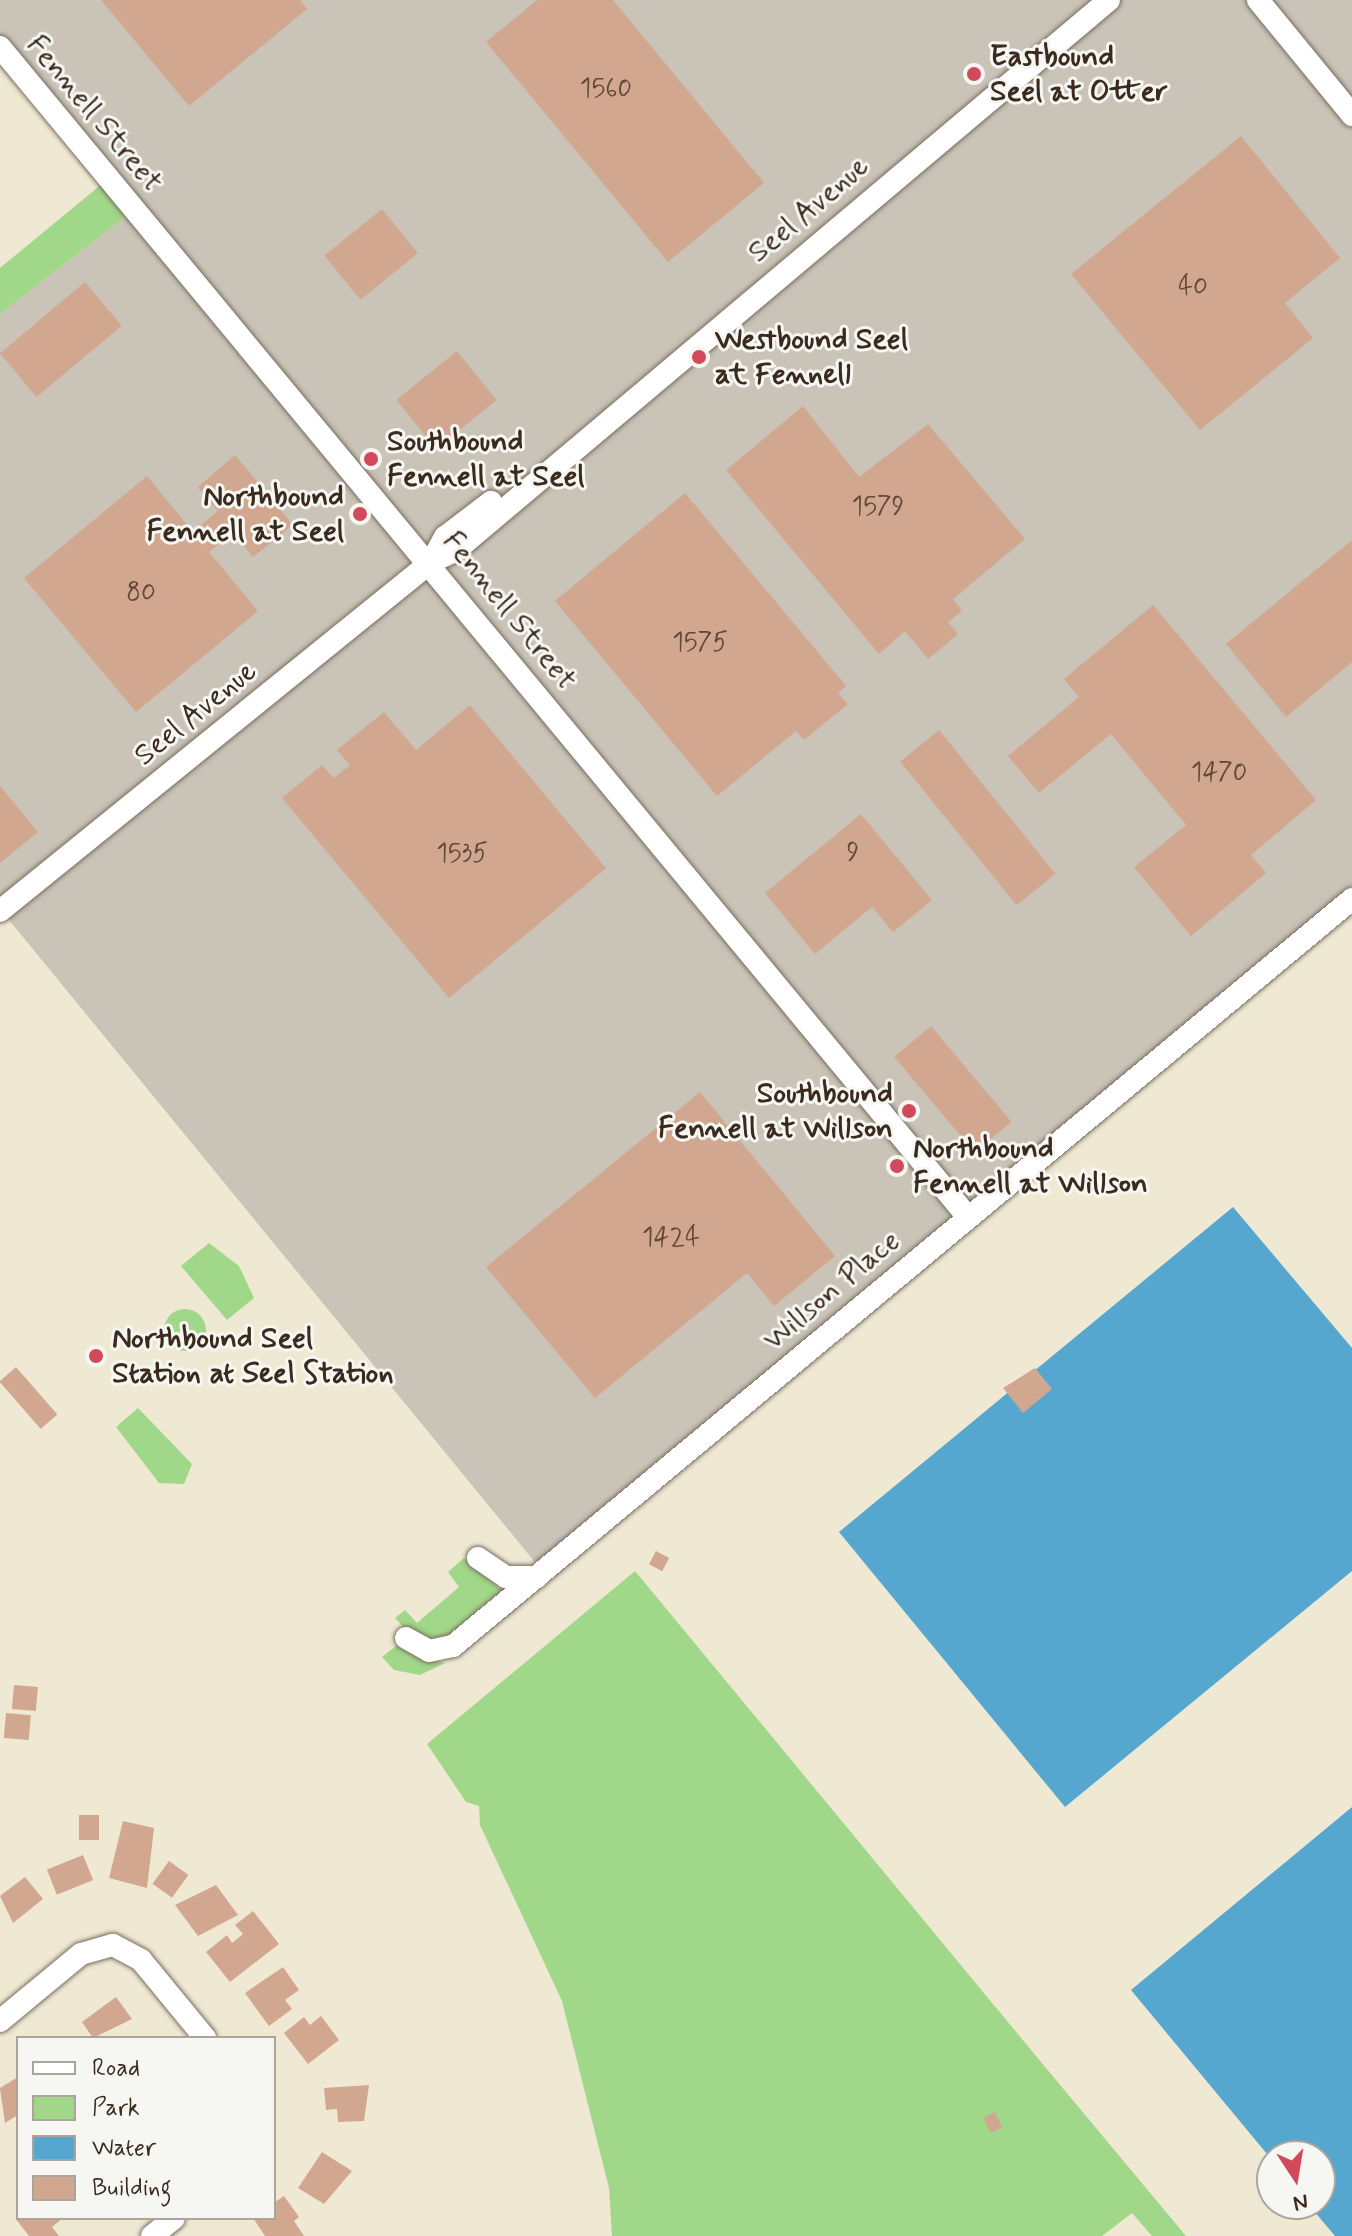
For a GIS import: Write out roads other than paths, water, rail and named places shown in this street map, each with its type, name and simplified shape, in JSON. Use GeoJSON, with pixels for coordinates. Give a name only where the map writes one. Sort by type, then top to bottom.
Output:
{"type":"FeatureCollection","features":[{"type":"Feature","properties":{"kind":"street","name":"Seel Avenue"},"geometry":{"type":"LineString","coordinates":[[0,911],[431,562],[465,542],[547,466],[1109,0]]}},
{"type":"Feature","properties":{"kind":"street"},"geometry":{"type":"LineString","coordinates":[[1258,0],[1352,115]]}},
{"type":"Feature","properties":{"kind":"street","name":"Fennell Street"},"geometry":{"type":"LineString","coordinates":[[0,47],[431,562],[968,1217]]}},
{"type":"Feature","properties":{"kind":"street","name":"Willson Place"},"geometry":{"type":"LineString","coordinates":[[406,1638],[421,1649],[446,1649],[537,1577],[1352,899]]}},
{"type":"Feature","properties":{"kind":"street"},"geometry":{"type":"LineString","coordinates":[[478,1558],[506,1577],[537,1577]]}},
{"type":"Feature","properties":{"kind":"street"},"geometry":{"type":"LineString","coordinates":[[0,2021],[81,1954],[113,1945],[141,1960],[203,2036]]}},
{"type":"Feature","properties":{"kind":"street"},"geometry":{"type":"LineString","coordinates":[[152,2236],[172,2220]]}},
{"type":"Feature","properties":{"kind":"water"},"geometry":{"type":"Polygon","coordinates":[[[1233,1207],[1352,1348],[1352,1571],[1065,1807],[839,1532],[1233,1207]]]}},
{"type":"Feature","properties":{"kind":"water"},"geometry":{"type":"Polygon","coordinates":[[[1352,1807],[1352,2236],[1335,2236],[1322,2220],[1336,2220],[1336,2140],[1256,2141],[1131,1990],[1352,1807]]]}},
{"type":"Feature","properties":{"kind":"place","name":"Eastbound Seel at Otter"},"geometry":{"type":"Point","coordinates":[974,74]}},
{"type":"Feature","properties":{"kind":"place","name":"Westbound Seel at Fennell"},"geometry":{"type":"Point","coordinates":[699,357]}},
{"type":"Feature","properties":{"kind":"place","name":"Southbound Fennell at Seel"},"geometry":{"type":"Point","coordinates":[371,459]}},
{"type":"Feature","properties":{"kind":"place","name":"Northbound Fennell at Seel"},"geometry":{"type":"Point","coordinates":[360,514]}},
{"type":"Feature","properties":{"kind":"place","name":"Southbound Fennell at Willson"},"geometry":{"type":"Point","coordinates":[909,1111]}},
{"type":"Feature","properties":{"kind":"place","name":"Northbound Fennell at Willson"},"geometry":{"type":"Point","coordinates":[897,1166]}},
{"type":"Feature","properties":{"kind":"place","name":"Northbound Seel Station at Seel Station"},"geometry":{"type":"Point","coordinates":[96,1356]}}]}
